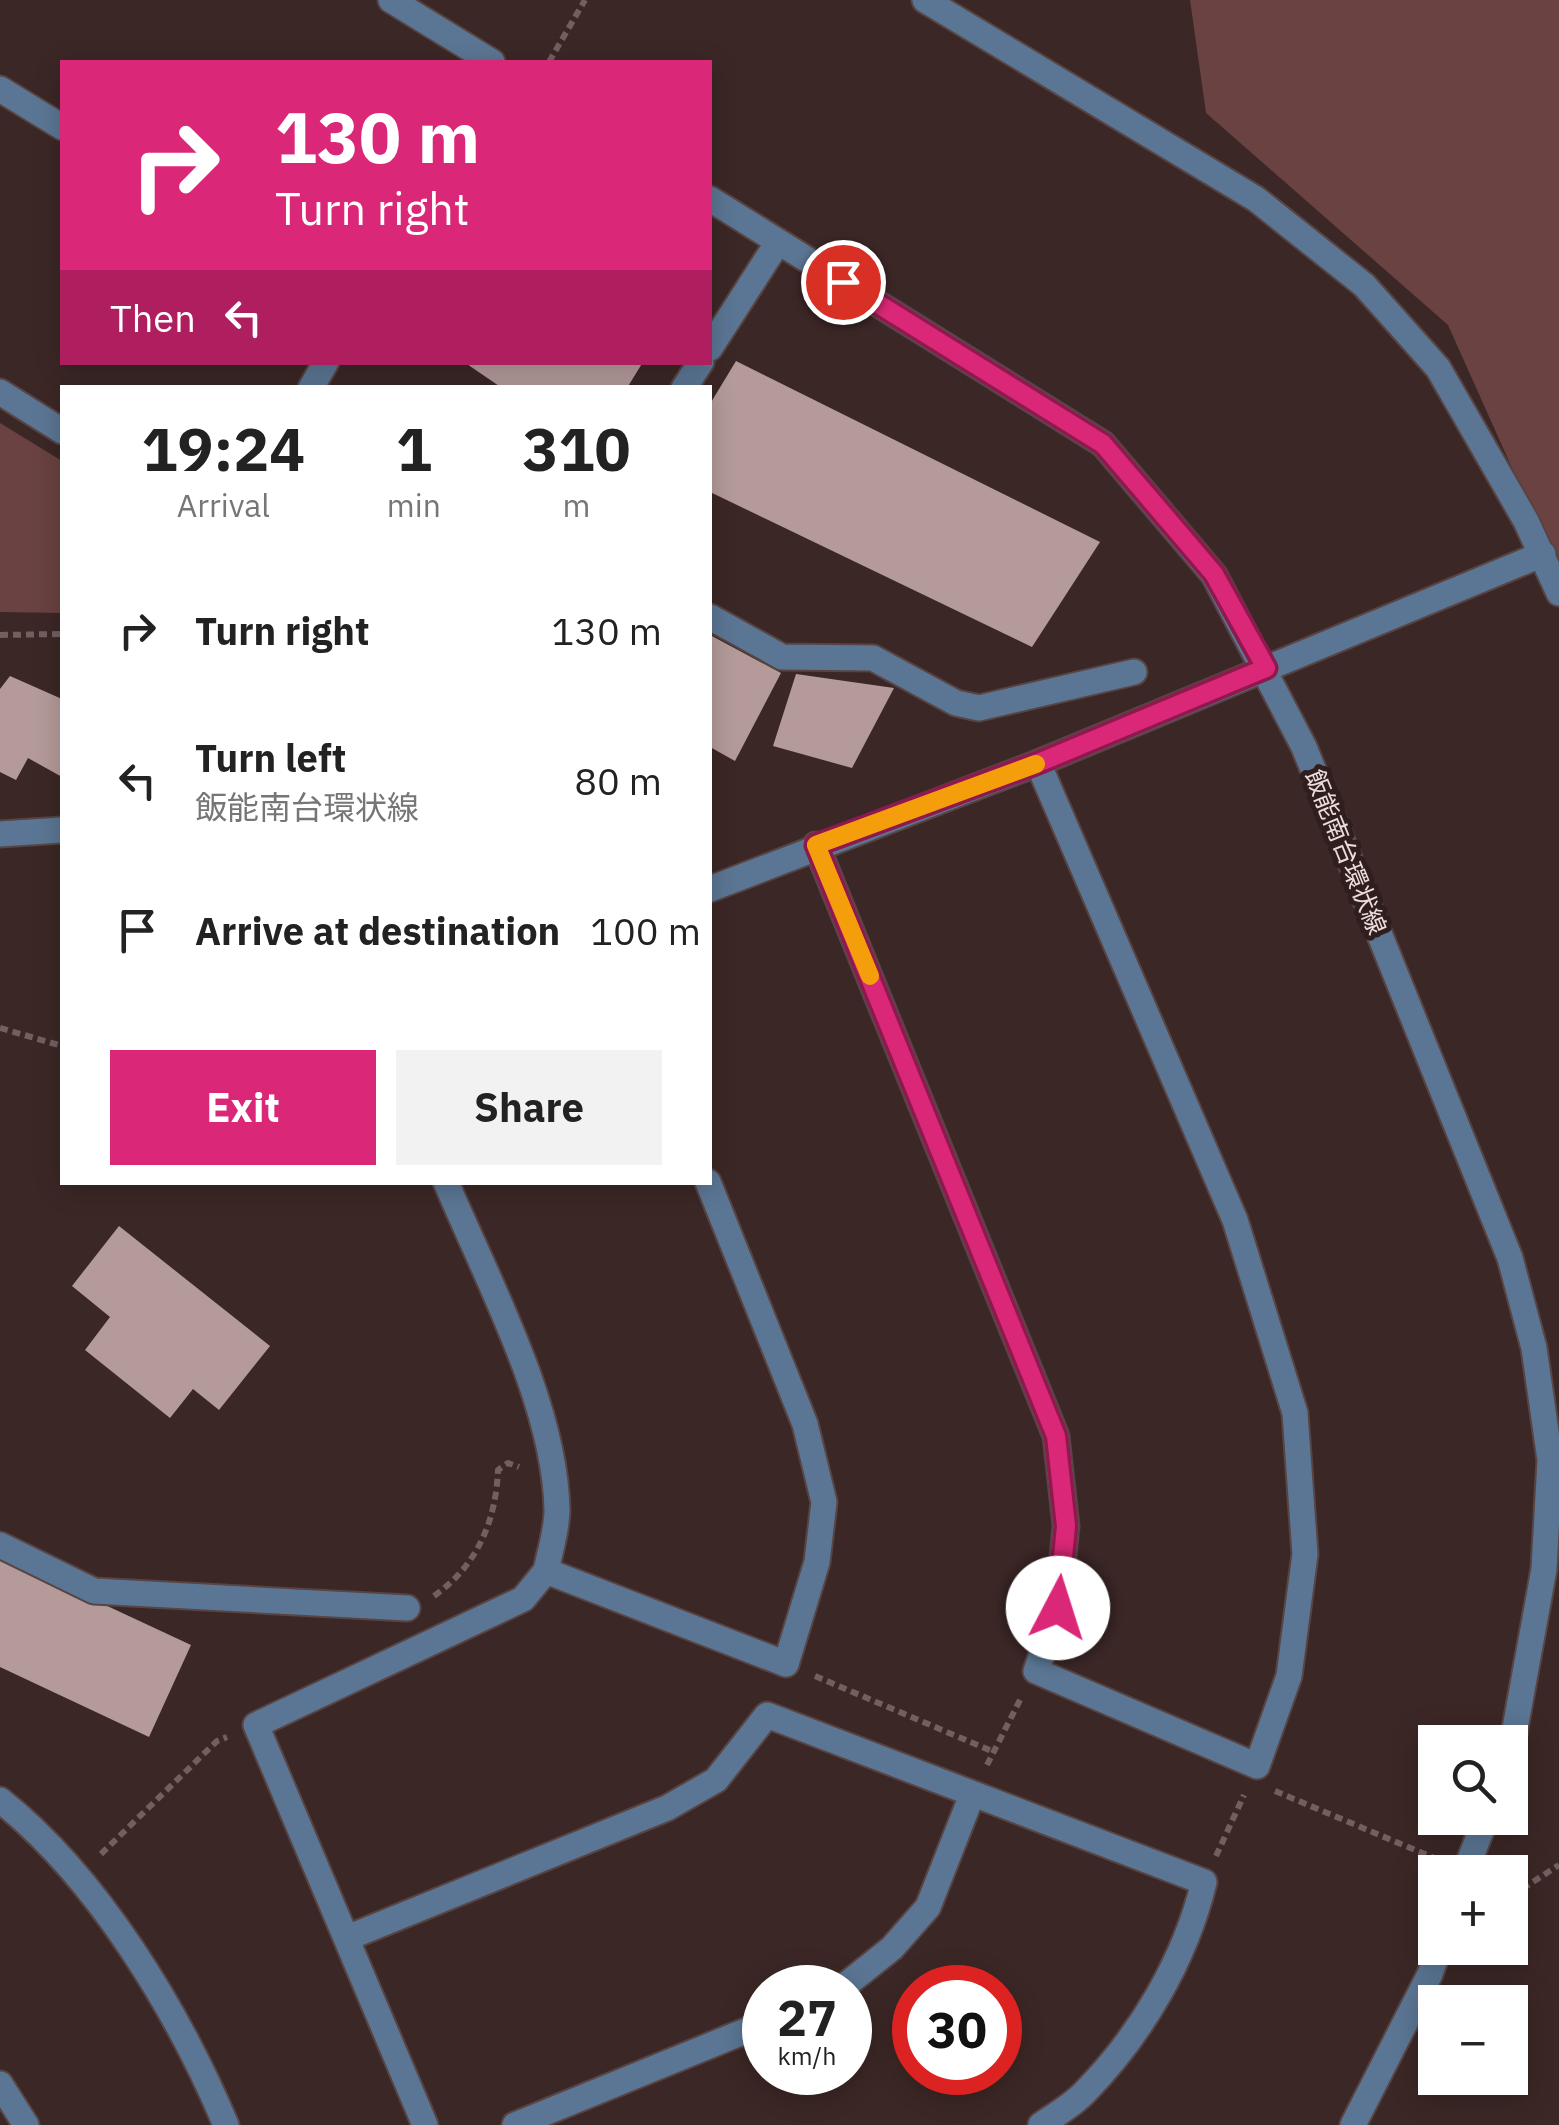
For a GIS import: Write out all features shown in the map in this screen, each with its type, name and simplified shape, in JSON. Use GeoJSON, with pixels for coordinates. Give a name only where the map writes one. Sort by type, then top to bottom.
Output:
{"type":"FeatureCollection","features":[{"type":"Feature","properties":{"kind":"street"},"geometry":{"type":"LineString","coordinates":[[390,0],[489,60]]}},
{"type":"Feature","properties":{"kind":"street"},"geometry":{"type":"LineString","coordinates":[[926,0],[1256,199],[1364,285],[1438,368],[1543,554],[1559,593]]}},
{"type":"Feature","properties":{"kind":"street"},"geometry":{"type":"LineString","coordinates":[[0,89],[60,126]]}},
{"type":"Feature","properties":{"kind":"street","name":"飯能南台環状線"},"geometry":{"type":"LineString","coordinates":[[712,200],[1103,444],[1214,574],[1266,668],[1304,747],[1510,1258],[1534,1348],[1554,1458],[1544,1569],[1516,1725]]}},
{"type":"Feature","properties":{"kind":"street"},"geometry":{"type":"LineString","coordinates":[[712,345],[778,242]]}},
{"type":"Feature","properties":{"kind":"street"},"geometry":{"type":"LineString","coordinates":[[0,392],[60,429]]}},
{"type":"Feature","properties":{"kind":"street"},"geometry":{"type":"LineString","coordinates":[[712,889],[816,845],[1038,763],[1543,554]]}},
{"type":"Feature","properties":{"kind":"street"},"geometry":{"type":"LineString","coordinates":[[712,618],[782,657],[873,658],[956,704],[979,708],[1134,672]]}},
{"type":"Feature","properties":{"kind":"street"},"geometry":{"type":"LineString","coordinates":[[816,845],[1056,1436],[1066,1526],[1058,1608],[1036,1671],[1254,1773],[1290,1676],[1305,1554],[1295,1413],[1235,1220],[1038,763]]}},
{"type":"Feature","properties":{"kind":"street"},"geometry":{"type":"LineString","coordinates":[[0,834],[60,830]]}},
{"type":"Feature","properties":{"kind":"street"},"geometry":{"type":"LineString","coordinates":[[425,2125],[256,1725],[523,1599],[546,1571],[557,1514],[552,1456],[532,1387],[447,1185]]}},
{"type":"Feature","properties":{"kind":"street"},"geometry":{"type":"LineString","coordinates":[[546,1571],[786,1664],[817,1562],[824,1502],[805,1424],[709,1185]]}},
{"type":"Feature","properties":{"kind":"street"},"geometry":{"type":"LineString","coordinates":[[0,1545],[94,1591],[406,1608]]}},
{"type":"Feature","properties":{"kind":"street"},"geometry":{"type":"LineString","coordinates":[[347,1938],[666,1808],[716,1780],[767,1715],[1204,1882],[1193,1928],[1172,1971],[1127,2041],[1084,2094],[1041,2125]]}},
{"type":"Feature","properties":{"kind":"street"},"geometry":{"type":"LineString","coordinates":[[871,1965],[892,1948],[928,1907],[972,1795]]}},
{"type":"Feature","properties":{"kind":"street"},"geometry":{"type":"LineString","coordinates":[[0,1800],[77,1877],[143,1964],[203,2070],[226,2125]]}},
{"type":"Feature","properties":{"kind":"street"},"geometry":{"type":"LineString","coordinates":[[1353,2125],[1433,1965]]}},
{"type":"Feature","properties":{"kind":"street"},"geometry":{"type":"LineString","coordinates":[[515,2125],[742,2033]]}},
{"type":"Feature","properties":{"kind":"street"},"geometry":{"type":"LineString","coordinates":[[0,2084],[26,2125]]}},
{"type":"Feature","properties":{"kind":"path"},"geometry":{"type":"LineString","coordinates":[[550,60],[585,0]]}},
{"type":"Feature","properties":{"kind":"path"},"geometry":{"type":"LineString","coordinates":[[0,636],[60,634]]}},
{"type":"Feature","properties":{"kind":"path"},"geometry":{"type":"LineString","coordinates":[[0,1028],[60,1045]]}},
{"type":"Feature","properties":{"kind":"path"},"geometry":{"type":"LineString","coordinates":[[406,1608],[416,1608],[467,1567],[494,1510],[498,1470],[508,1462],[515,1464],[525,1478]]}},
{"type":"Feature","properties":{"kind":"path"},"geometry":{"type":"LineString","coordinates":[[786,1664],[994,1752]]}},
{"type":"Feature","properties":{"kind":"path"},"geometry":{"type":"LineString","coordinates":[[972,1795],[1038,1664]]}},
{"type":"Feature","properties":{"kind":"path"},"geometry":{"type":"LineString","coordinates":[[77,1877],[216,1741],[256,1725]]}},
{"type":"Feature","properties":{"kind":"path"},"geometry":{"type":"LineString","coordinates":[[1204,1882],[1254,1773],[1429,1855]]}},
{"type":"Feature","properties":{"kind":"path"},"geometry":{"type":"LineString","coordinates":[[1528,1884],[1559,1864]]}},
{"type":"Feature","properties":{"kind":"shaded area"},"geometry":{"type":"Polygon","coordinates":[[[1190,0],[1559,0],[1559,573],[1448,325],[1206,113],[1190,0]]]}},
{"type":"Feature","properties":{"kind":"shaded area"},"geometry":{"type":"Polygon","coordinates":[[[0,423],[60,460],[60,613],[0,612],[0,423]]]}},
{"type":"Feature","properties":{"kind":"building"},"geometry":{"type":"Polygon","coordinates":[[[736,361],[1100,542],[1032,647],[712,493],[712,401],[736,361]]]}},
{"type":"Feature","properties":{"kind":"building"},"geometry":{"type":"Polygon","coordinates":[[[468,365],[641,365],[629,385],[498,385],[468,365]]]}},
{"type":"Feature","properties":{"kind":"building"},"geometry":{"type":"Polygon","coordinates":[[[712,636],[781,673],[735,761],[712,748],[712,636]]]}},
{"type":"Feature","properties":{"kind":"building"},"geometry":{"type":"Polygon","coordinates":[[[796,674],[894,688],[852,768],[773,746],[796,674]]]}},
{"type":"Feature","properties":{"kind":"building"},"geometry":{"type":"Polygon","coordinates":[[[10,676],[60,698],[60,776],[28,758],[16,780],[0,772],[0,689],[10,676]]]}},
{"type":"Feature","properties":{"kind":"building"},"geometry":{"type":"Polygon","coordinates":[[[119,1226],[270,1346],[219,1410],[193,1389],[170,1418],[85,1350],[110,1317],[72,1286],[119,1226]]]}},
{"type":"Feature","properties":{"kind":"building"},"geometry":{"type":"Polygon","coordinates":[[[0,1556],[191,1645],[149,1737],[0,1667],[0,1556]]]}},
{"type":"Feature","properties":{"kind":"slow traffic"},"geometry":{"type":"LineString","coordinates":[[870,976],[816,845],[1036,764]]}},
{"type":"Feature","properties":{"kind":"route"},"geometry":{"type":"LineString","coordinates":[[843,282],[1103,444],[1214,574],[1266,668],[1038,763],[816,845],[1056,1436],[1066,1526],[1058,1608]]}}]}
